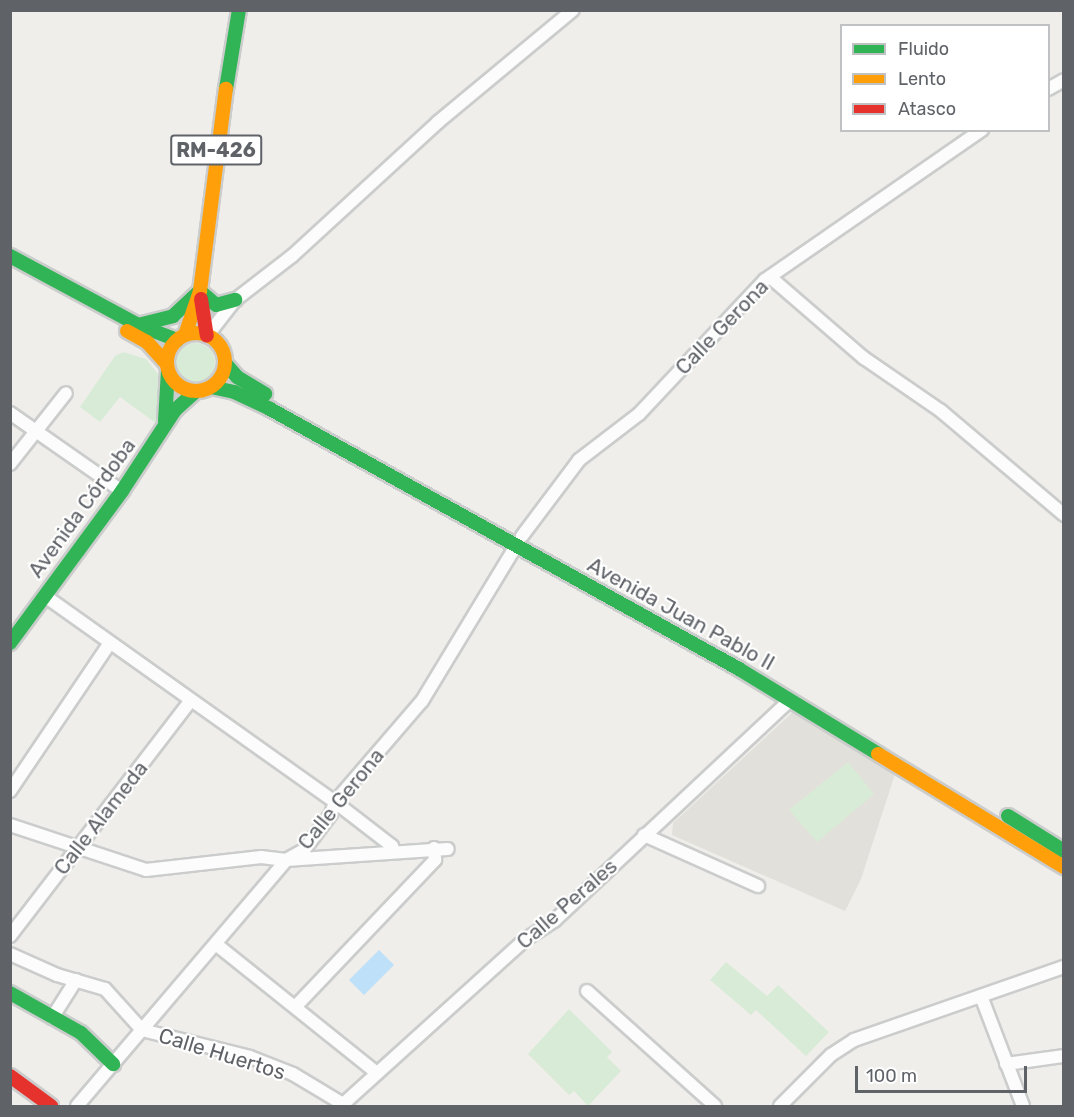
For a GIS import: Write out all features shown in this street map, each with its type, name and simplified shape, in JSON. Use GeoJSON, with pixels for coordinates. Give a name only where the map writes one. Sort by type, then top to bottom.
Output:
{"type":"FeatureCollection","features":[{"type":"Feature","properties":{"kind":"main road","name":"RM-426"},"geometry":{"type":"LineString","coordinates":[[181,338],[200,291],[214,161],[239,10]]}},
{"type":"Feature","properties":{"kind":"main road"},"geometry":{"type":"LineString","coordinates":[[10,256],[138,324],[181,338],[210,338],[225,363],[237,377],[273,404]]}},
{"type":"Feature","properties":{"kind":"main road"},"geometry":{"type":"LineString","coordinates":[[10,267],[147,342],[180,387],[196,392],[211,387],[221,377],[225,363]]}},
{"type":"Feature","properties":{"kind":"main road","name":"RM-426"},"geometry":{"type":"LineString","coordinates":[[200,291],[210,338]]}},
{"type":"Feature","properties":{"kind":"main road"},"geometry":{"type":"LineString","coordinates":[[138,324],[173,316],[200,291],[216,305],[236,300]]}},
{"type":"Feature","properties":{"kind":"main road"},"geometry":{"type":"LineString","coordinates":[[164,426],[169,399],[167,367],[181,338]]}},
{"type":"Feature","properties":{"kind":"main road"},"geometry":{"type":"LineString","coordinates":[[211,387],[273,404]]}},
{"type":"Feature","properties":{"kind":"main road","name":"Avenida Córdoba"},"geometry":{"type":"LineString","coordinates":[[10,643],[16,625],[45,596],[122,491],[181,402],[196,392]]}},
{"type":"Feature","properties":{"kind":"main road","name":"Avenida Juan Pablo II"},"geometry":{"type":"LineString","coordinates":[[273,404],[519,541],[790,700],[1064,867]]}},
{"type":"Feature","properties":{"kind":"main road","name":"Avenida Juan Pablo II"},"geometry":{"type":"LineString","coordinates":[[519,541],[779,678],[1064,851]]}},
{"type":"Feature","properties":{"kind":"main road"},"geometry":{"type":"LineString","coordinates":[[10,993],[87,1037],[112,1064]]}},
{"type":"Feature","properties":{"kind":"main road"},"geometry":{"type":"LineString","coordinates":[[10,1076],[51,1107]]}},
{"type":"Feature","properties":{"kind":"street"},"geometry":{"type":"LineString","coordinates":[[210,338],[236,300],[292,256],[438,122],[573,10]]}},
{"type":"Feature","properties":{"kind":"street"},"geometry":{"type":"LineString","coordinates":[[1050,88],[1064,80]]}},
{"type":"Feature","properties":{"kind":"street","name":"Calle Gerona"},"geometry":{"type":"LineString","coordinates":[[77,1107],[217,945],[286,860],[304,850],[331,814],[335,802],[428,693],[519,541],[579,460],[639,414],[747,296],[770,277],[979,132]]}},
{"type":"Feature","properties":{"kind":"street"},"geometry":{"type":"LineString","coordinates":[[770,277],[864,358],[941,411],[1064,515]]}},
{"type":"Feature","properties":{"kind":"street"},"geometry":{"type":"LineString","coordinates":[[10,465],[66,393]]}},
{"type":"Feature","properties":{"kind":"street"},"geometry":{"type":"LineString","coordinates":[[10,413],[122,491]]}},
{"type":"Feature","properties":{"kind":"street"},"geometry":{"type":"LineString","coordinates":[[45,596],[335,802],[392,846],[394,852]]}},
{"type":"Feature","properties":{"kind":"street"},"geometry":{"type":"LineString","coordinates":[[10,791],[110,643]]}},
{"type":"Feature","properties":{"kind":"street","name":"Calle Alameda"},"geometry":{"type":"LineString","coordinates":[[10,936],[191,700]]}},
{"type":"Feature","properties":{"kind":"street","name":"Calle Perales"},"geometry":{"type":"LineString","coordinates":[[342,1105],[526,939],[555,920],[790,700]]}},
{"type":"Feature","properties":{"kind":"street"},"geometry":{"type":"LineString","coordinates":[[10,825],[146,870],[261,858],[286,860],[434,848],[448,849]]}},
{"type":"Feature","properties":{"kind":"street"},"geometry":{"type":"LineString","coordinates":[[644,835],[758,886]]}},
{"type":"Feature","properties":{"kind":"street"},"geometry":{"type":"LineString","coordinates":[[296,1006],[435,860],[434,848]]}},
{"type":"Feature","properties":{"kind":"street"},"geometry":{"type":"LineString","coordinates":[[217,945],[377,1073]]}},
{"type":"Feature","properties":{"kind":"street","name":"Calle Huertos"},"geometry":{"type":"LineString","coordinates":[[10,954],[110,993],[142,1030],[250,1058],[293,1074],[342,1105]]}},
{"type":"Feature","properties":{"kind":"street"},"geometry":{"type":"LineString","coordinates":[[780,1107],[831,1055],[854,1040],[1064,967]]}},
{"type":"Feature","properties":{"kind":"street"},"geometry":{"type":"LineString","coordinates":[[52,1018],[76,980]]}},
{"type":"Feature","properties":{"kind":"street"},"geometry":{"type":"LineString","coordinates":[[587,991],[715,1107]]}},
{"type":"Feature","properties":{"kind":"street"},"geometry":{"type":"LineString","coordinates":[[981,996],[1023,1107]]}},
{"type":"Feature","properties":{"kind":"street"},"geometry":{"type":"LineString","coordinates":[[1006,1064],[1064,1056]]}},
{"type":"Feature","properties":{"kind":"street"},"geometry":{"type":"LineString","coordinates":[[92,1107],[94,1086]]}},
{"type":"Feature","properties":{"kind":"shaded area"},"geometry":{"type":"Polygon","coordinates":[[[794,711],[895,774],[861,879],[845,911],[672,835],[673,823],[794,711]]]}},
{"type":"Feature","properties":{"kind":"green space"},"geometry":{"type":"Polygon","coordinates":[[[195,343],[203,344],[209,349],[214,355],[214,371],[209,377],[203,382],[195,383],[187,382],[181,377],[176,371],[175,363],[176,355],[181,349],[187,344],[195,343]]]}},
{"type":"Feature","properties":{"kind":"green space"},"geometry":{"type":"Polygon","coordinates":[[[123,352],[146,359],[158,374],[162,399],[157,424],[120,397],[100,422],[80,407],[115,356],[123,352]]]}},
{"type":"Feature","properties":{"kind":"green space"},"geometry":{"type":"Polygon","coordinates":[[[848,762],[874,794],[817,842],[789,810],[848,762]]]}},
{"type":"Feature","properties":{"kind":"green space"},"geometry":{"type":"Polygon","coordinates":[[[726,962],[767,996],[778,985],[829,1032],[806,1056],[756,1010],[751,1015],[710,980],[726,962]]]}},
{"type":"Feature","properties":{"kind":"green space"},"geometry":{"type":"Polygon","coordinates":[[[569,1009],[612,1052],[607,1057],[621,1071],[588,1106],[574,1091],[569,1095],[528,1054],[569,1009]]]}},
{"type":"Feature","properties":{"kind":"water"},"geometry":{"type":"Polygon","coordinates":[[[379,950],[394,965],[364,995],[349,980],[379,950]]]}},
{"type":"Feature","properties":{"kind":"traffic: fast"},"geometry":{"type":"LineString","coordinates":[[226,89],[239,10]]}},
{"type":"Feature","properties":{"kind":"traffic: fast"},"geometry":{"type":"LineString","coordinates":[[10,256],[138,325],[177,340]]}},
{"type":"Feature","properties":{"kind":"traffic: fast"},"geometry":{"type":"LineString","coordinates":[[200,291],[216,305],[235,300]]}},
{"type":"Feature","properties":{"kind":"traffic: fast"},"geometry":{"type":"LineString","coordinates":[[138,325],[173,316],[199,292]]}},
{"type":"Feature","properties":{"kind":"traffic: fast"},"geometry":{"type":"LineString","coordinates":[[225,363],[237,377],[265,394]]}},
{"type":"Feature","properties":{"kind":"traffic: fast"},"geometry":{"type":"LineString","coordinates":[[165,421],[168,371]]}},
{"type":"Feature","properties":{"kind":"traffic: fast"},"geometry":{"type":"LineString","coordinates":[[211,387],[234,392],[270,409],[739,669],[878,754]]}},
{"type":"Feature","properties":{"kind":"traffic: fast"},"geometry":{"type":"LineString","coordinates":[[10,643],[122,491],[175,410],[196,391]]}},
{"type":"Feature","properties":{"kind":"traffic: fast"},"geometry":{"type":"LineString","coordinates":[[1008,816],[1064,851]]}},
{"type":"Feature","properties":{"kind":"traffic: fast"},"geometry":{"type":"LineString","coordinates":[[10,993],[81,1033],[113,1064]]}},
{"type":"Feature","properties":{"kind":"traffic: slow"},"geometry":{"type":"LineString","coordinates":[[185,335],[200,291],[226,89]]}},
{"type":"Feature","properties":{"kind":"traffic: slow"},"geometry":{"type":"LineString","coordinates":[[127,331],[147,342],[166,363]]}},
{"type":"Feature","properties":{"kind":"traffic: slow"},"geometry":{"type":"LineString","coordinates":[[196,333],[207,335],[217,341],[223,351],[225,362],[223,373],[217,383],[207,389],[196,391],[185,389],[175,383],[169,373],[167,362],[169,351],[175,341],[185,335],[196,333]]}},
{"type":"Feature","properties":{"kind":"traffic: slow"},"geometry":{"type":"LineString","coordinates":[[878,754],[1064,867]]}},
{"type":"Feature","properties":{"kind":"traffic: jam"},"geometry":{"type":"LineString","coordinates":[[201,299],[207,336]]}},
{"type":"Feature","properties":{"kind":"traffic: jam"},"geometry":{"type":"LineString","coordinates":[[10,1076],[51,1106]]}}]}
